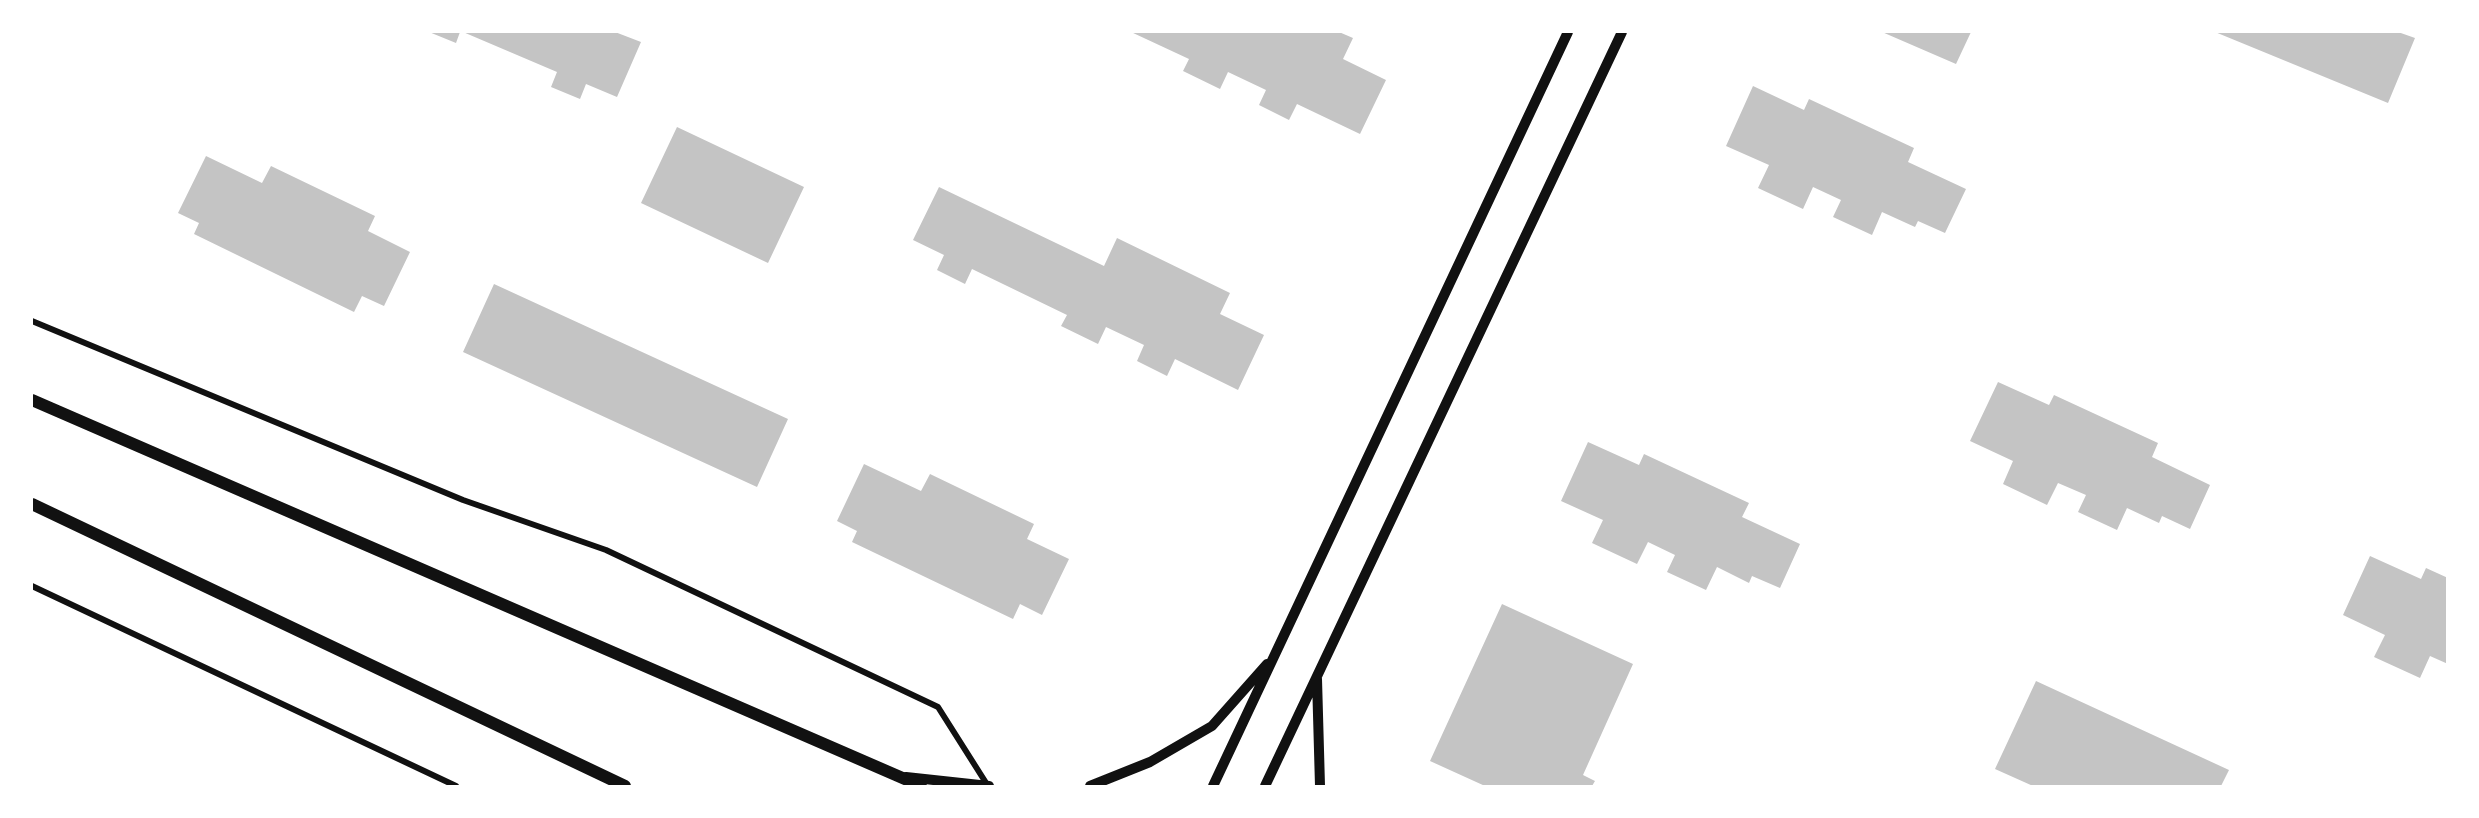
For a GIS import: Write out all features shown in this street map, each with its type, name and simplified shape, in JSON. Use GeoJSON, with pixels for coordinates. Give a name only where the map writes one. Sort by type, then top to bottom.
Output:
{"type":"FeatureCollection","features":[{"type":"Feature","properties":{"kind":"main road"},"geometry":{"type":"LineString","coordinates":[[32,400],[921,786]]}},
{"type":"Feature","properties":{"kind":"main road"},"geometry":{"type":"LineString","coordinates":[[32,504],[625,786]]}},
{"type":"Feature","properties":{"kind":"street"},"geometry":{"type":"LineString","coordinates":[[1213,786],[1568,32]]}},
{"type":"Feature","properties":{"kind":"street"},"geometry":{"type":"LineString","coordinates":[[1265,786],[1622,32]]}},
{"type":"Feature","properties":{"kind":"street"},"geometry":{"type":"LineString","coordinates":[[32,321],[463,500],[606,550],[938,707],[988,786]]}},
{"type":"Feature","properties":{"kind":"street"},"geometry":{"type":"LineString","coordinates":[[32,586],[456,786]]}},
{"type":"Feature","properties":{"kind":"street"},"geometry":{"type":"LineString","coordinates":[[1090,786],[1150,762],[1212,726],[1275,655]]}},
{"type":"Feature","properties":{"kind":"street"},"geometry":{"type":"LineString","coordinates":[[1317,677],[1320,786]]}},
{"type":"Feature","properties":{"kind":"street"},"geometry":{"type":"LineString","coordinates":[[899,776],[988,786]]}},
{"type":"Feature","properties":{"kind":"building"},"geometry":{"type":"Polygon","coordinates":[[[429,32],[460,32],[456,43],[429,32]]]}},
{"type":"Feature","properties":{"kind":"building"},"geometry":{"type":"Polygon","coordinates":[[[463,32],[615,32],[641,42],[617,97],[586,84],[580,99],[551,87],[557,72],[463,32]]]}},
{"type":"Feature","properties":{"kind":"building"},"geometry":{"type":"Polygon","coordinates":[[[1131,32],[1339,32],[1353,38],[1343,59],[1386,80],[1360,134],[1297,104],[1289,120],[1259,105],[1266,90],[1228,72],[1220,89],[1183,71],[1189,59],[1131,32]]]}},
{"type":"Feature","properties":{"kind":"building"},"geometry":{"type":"Polygon","coordinates":[[[1882,32],[1971,32],[1956,64],[1882,32]]]}},
{"type":"Feature","properties":{"kind":"building"},"geometry":{"type":"Polygon","coordinates":[[[2215,32],[2398,32],[2415,38],[2388,103],[2215,32]]]}},
{"type":"Feature","properties":{"kind":"building"},"geometry":{"type":"Polygon","coordinates":[[[1753,86],[1804,110],[1809,99],[1914,148],[1908,162],[1966,189],[1945,233],[1918,221],[1915,227],[1882,212],[1872,235],[1833,217],[1841,200],[1813,187],[1803,209],[1758,188],[1769,165],[1726,146],[1753,86]]]}},
{"type":"Feature","properties":{"kind":"building"},"geometry":{"type":"Polygon","coordinates":[[[677,127],[804,187],[768,263],[641,203],[677,127]]]}},
{"type":"Feature","properties":{"kind":"building"},"geometry":{"type":"Polygon","coordinates":[[[206,156],[262,183],[271,166],[375,216],[368,231],[410,252],[384,306],[362,296],[354,312],[194,234],[199,223],[178,213],[206,156]]]}},
{"type":"Feature","properties":{"kind":"building"},"geometry":{"type":"Polygon","coordinates":[[[939,187],[1104,266],[1117,238],[1230,293],[1220,314],[1264,335],[1238,390],[1175,359],[1167,376],[1137,361],[1144,345],[1106,327],[1098,344],[1061,326],[1067,315],[972,269],[965,284],[937,270],[944,255],[913,240],[939,187]]]}},
{"type":"Feature","properties":{"kind":"building"},"geometry":{"type":"Polygon","coordinates":[[[494,284],[788,419],[757,487],[463,352],[494,284]]]}},
{"type":"Feature","properties":{"kind":"building"},"geometry":{"type":"Polygon","coordinates":[[[1998,382],[2049,405],[2054,395],[2158,443],[2152,457],[2210,485],[2190,529],[2162,516],[2159,523],[2127,508],[2117,530],[2078,512],[2086,495],[2058,483],[2047,505],[2003,484],[2013,461],[1970,441],[1998,382]]]}},
{"type":"Feature","properties":{"kind":"building"},"geometry":{"type":"Polygon","coordinates":[[[1588,442],[1639,465],[1644,454],[1749,503],[1742,517],[1800,544],[1780,588],[1752,576],[1749,583],[1717,567],[1706,590],[1667,572],[1675,555],[1648,542],[1637,564],[1592,543],[1603,520],[1561,501],[1588,442]]]}},
{"type":"Feature","properties":{"kind":"building"},"geometry":{"type":"Polygon","coordinates":[[[864,464],[921,491],[930,474],[1034,524],[1027,539],[1069,559],[1042,615],[1020,604],[1013,619],[852,542],[857,531],[837,521],[864,464]]]}},
{"type":"Feature","properties":{"kind":"building"},"geometry":{"type":"Polygon","coordinates":[[[2370,556],[2421,579],[2426,568],[2448,578],[2448,664],[2430,656],[2420,678],[2374,657],[2385,635],[2343,615],[2370,556]]]}},
{"type":"Feature","properties":{"kind":"building"},"geometry":{"type":"Polygon","coordinates":[[[1502,604],[1633,664],[1583,775],[1595,781],[1592,786],[1485,786],[1430,761],[1502,604]]]}},
{"type":"Feature","properties":{"kind":"building"},"geometry":{"type":"Polygon","coordinates":[[[2036,681],[2229,770],[2221,786],[2033,786],[1995,769],[2036,681]]]}}]}
